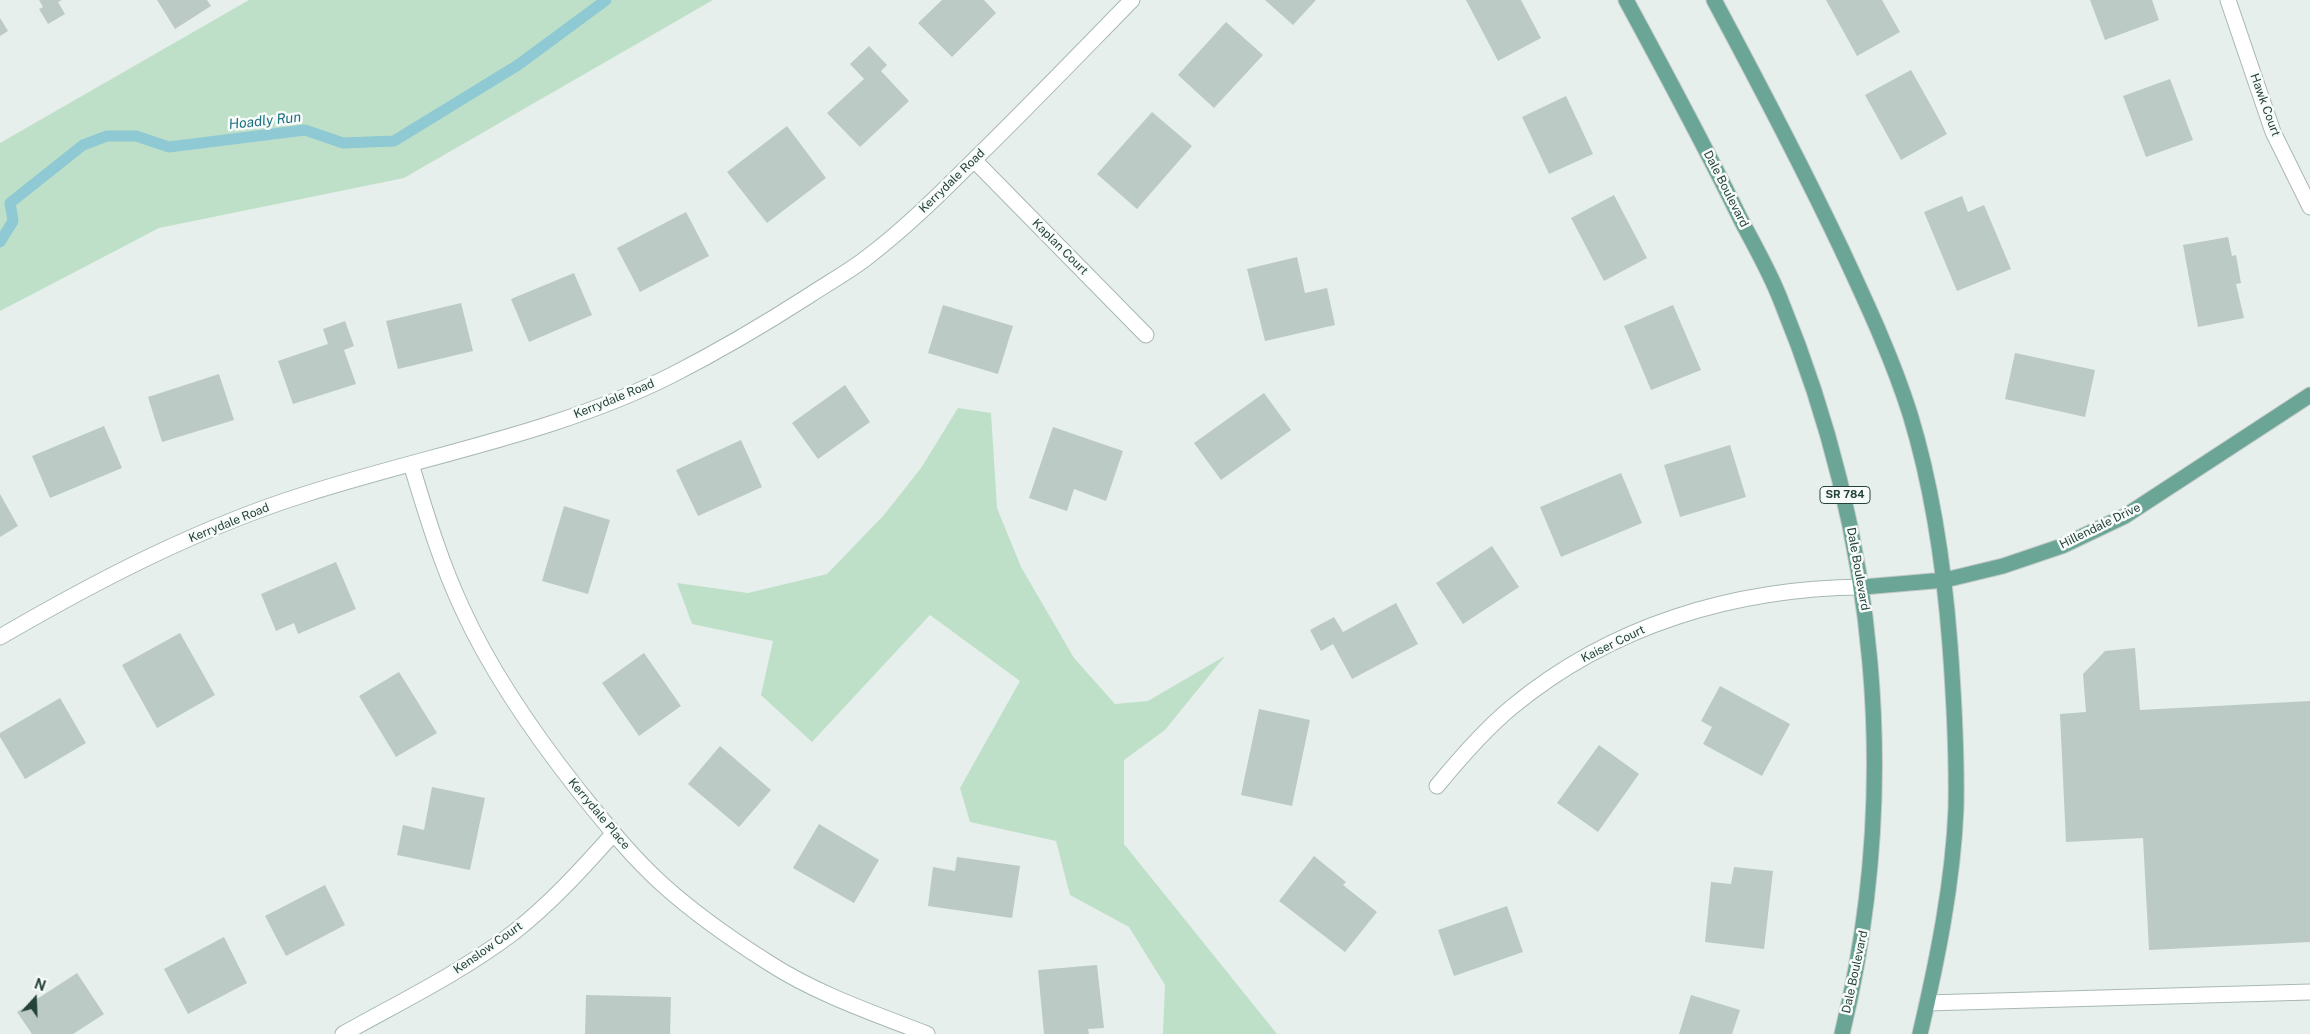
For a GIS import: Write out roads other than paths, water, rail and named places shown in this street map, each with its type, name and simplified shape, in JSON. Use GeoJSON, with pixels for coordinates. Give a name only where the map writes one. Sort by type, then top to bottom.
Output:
{"type":"FeatureCollection","features":[{"type":"Feature","properties":{"kind":"main road","name":"Dale Boulevard"},"geometry":{"type":"LineString","coordinates":[[1626,0],[1713,162],[1780,298],[1816,390],[1840,475],[1863,587],[1871,659],[1873,789],[1866,918],[1842,1034]]}},
{"type":"Feature","properties":{"kind":"main road"},"geometry":{"type":"LineString","coordinates":[[1714,0],[1792,146],[1876,323],[1910,414],[1932,498],[1945,580],[1955,717],[1956,810],[1946,903],[1920,1034]]}},
{"type":"Feature","properties":{"kind":"main road","name":"Hillendale Drive"},"geometry":{"type":"LineString","coordinates":[[1863,587],[1945,580],[2003,566],[2062,546],[2125,516],[2310,395]]}},
{"type":"Feature","properties":{"kind":"street","name":"Kerrydale Road"},"geometry":{"type":"LineString","coordinates":[[0,637],[96,583],[200,534],[252,512],[307,493],[596,408],[672,376],[763,326],[865,259],[906,225],[974,160],[1132,0]]}},
{"type":"Feature","properties":{"kind":"street","name":"Hawk Court"},"geometry":{"type":"LineString","coordinates":[[2228,0],[2273,132],[2310,207]]}},
{"type":"Feature","properties":{"kind":"street","name":"Kaplan Court"},"geometry":{"type":"LineString","coordinates":[[974,160],[1146,334]]}},
{"type":"Feature","properties":{"kind":"street","name":"Kerrydale Place"},"geometry":{"type":"LineString","coordinates":[[410,464],[436,545],[462,609],[502,684],[540,741],[613,834],[661,883],[708,922],[770,964],[837,999],[926,1034]]}},
{"type":"Feature","properties":{"kind":"street","name":"Kaiser Court"},"geometry":{"type":"LineString","coordinates":[[1437,786],[1464,753],[1512,707],[1565,668],[1623,636],[1673,616],[1742,598],[1827,587],[1863,587]]}},
{"type":"Feature","properties":{"kind":"street","name":"Kenslow Court"},"geometry":{"type":"LineString","coordinates":[[343,1034],[443,979],[513,933],[566,886],[613,834]]}},
{"type":"Feature","properties":{"kind":"street"},"geometry":{"type":"LineString","coordinates":[[1927,1003],[2310,992]]}},
{"type":"Feature","properties":{"kind":"waterway","name":"Hoadly Run"},"geometry":{"type":"LineString","coordinates":[[0,242],[13,221],[10,203],[83,145],[107,136],[136,136],[169,147],[305,130],[343,143],[394,141],[518,65],[606,0]]}}]}
